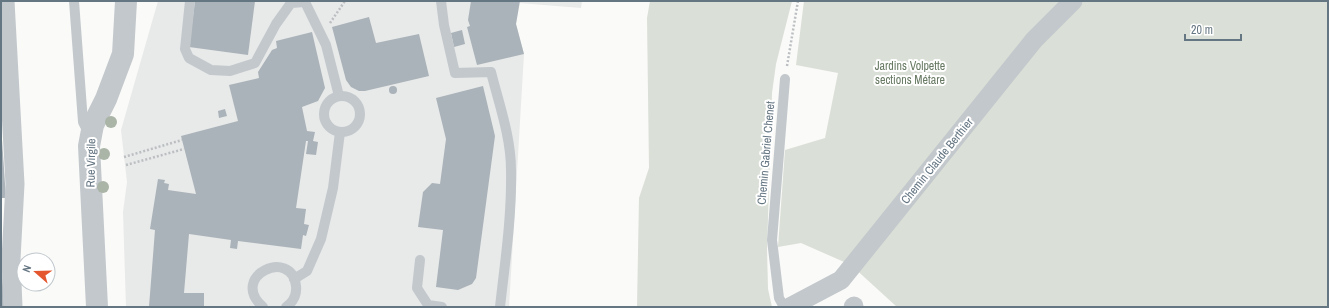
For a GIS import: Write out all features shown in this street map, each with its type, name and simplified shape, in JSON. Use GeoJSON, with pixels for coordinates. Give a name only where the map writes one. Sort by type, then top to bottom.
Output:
{"type":"FeatureCollection","features":[{"type":"Feature","properties":{"kind":"street"},"geometry":{"type":"LineString","coordinates":[[5,1],[15,184],[11,259],[13,307]]}},
{"type":"Feature","properties":{"kind":"street","name":"Rue Virgile"},"geometry":{"type":"LineString","coordinates":[[97,307],[89,146],[93,125],[106,99],[123,54],[126,1]]}},
{"type":"Feature","properties":{"kind":"street","name":"Chemin Claude Berthier"},"geometry":{"type":"LineString","coordinates":[[790,307],[818,299],[841,280],[1034,40],[1073,1]]}},
{"type":"Feature","properties":{"kind":"lane"},"geometry":{"type":"LineString","coordinates":[[74,1],[83,122],[90,138]]}},
{"type":"Feature","properties":{"kind":"lane"},"geometry":{"type":"LineString","coordinates":[[190,1],[185,49],[189,58],[211,70],[230,71],[255,63],[276,24],[291,4],[305,2],[326,45],[340,96]]}},
{"type":"Feature","properties":{"kind":"lane"},"geometry":{"type":"LineString","coordinates":[[441,1],[444,25],[455,73],[491,72],[505,123],[511,170],[506,257],[500,307]]}},
{"type":"Feature","properties":{"kind":"lane","name":"Chemin Gabriel Chenet"},"geometry":{"type":"LineString","coordinates":[[784,307],[779,298],[772,240],[785,79]]}},
{"type":"Feature","properties":{"kind":"lane"},"geometry":{"type":"LineString","coordinates":[[340,96],[353,100],[357,104],[360,115],[358,121],[351,130],[340,132],[329,127],[324,116],[327,104],[331,100],[340,96]]}},
{"type":"Feature","properties":{"kind":"lane"},"geometry":{"type":"LineString","coordinates":[[294,279],[307,271],[321,239],[333,188],[340,132]]}},
{"type":"Feature","properties":{"kind":"lane"},"geometry":{"type":"LineString","coordinates":[[420,260],[417,288],[428,305],[442,307]]}},
{"type":"Feature","properties":{"kind":"lane"},"geometry":{"type":"LineString","coordinates":[[263,307],[254,296],[254,282],[263,270],[278,267],[284,269],[294,279],[296,292],[294,299],[286,307]]}},
{"type":"Feature","properties":{"kind":"path"},"geometry":{"type":"LineString","coordinates":[[328,26],[345,1]]}},
{"type":"Feature","properties":{"kind":"path"},"geometry":{"type":"LineString","coordinates":[[785,79],[798,1]]}},
{"type":"Feature","properties":{"kind":"path"},"geometry":{"type":"LineString","coordinates":[[124,157],[182,140]]}},
{"type":"Feature","properties":{"kind":"path"},"geometry":{"type":"LineString","coordinates":[[126,165],[184,149]]}},
{"type":"Feature","properties":{"kind":"shaded area"},"geometry":{"type":"Polygon","coordinates":[[[158,1],[582,1],[581,8],[519,3],[516,24],[524,54],[509,307],[126,307],[123,212],[127,182],[121,130],[158,1]]]}},
{"type":"Feature","properties":{"kind":"green space"},"geometry":{"type":"Polygon","coordinates":[[[650,1],[792,1],[776,64],[772,93],[767,249],[768,289],[772,307],[637,307],[639,198],[649,168],[647,18],[650,1]]]}},
{"type":"Feature","properties":{"kind":"green space","name":"Jardins Volpette sections Métare"},"geometry":{"type":"Polygon","coordinates":[[[804,1],[1328,1],[1328,307],[897,307],[851,265],[801,243],[778,247],[785,150],[825,138],[838,73],[796,65],[804,1]]]}},
{"type":"Feature","properties":{"kind":"building"},"geometry":{"type":"Polygon","coordinates":[[[195,1],[255,1],[248,55],[189,47],[195,1]]]}},
{"type":"Feature","properties":{"kind":"building"},"geometry":{"type":"Polygon","coordinates":[[[471,1],[520,1],[516,24],[524,54],[477,65],[467,27],[470,26],[468,20],[471,1]]]}},
{"type":"Feature","properties":{"kind":"building"},"geometry":{"type":"Polygon","coordinates":[[[369,17],[376,43],[419,34],[429,76],[365,91],[359,91],[351,87],[346,80],[332,27],[369,17]]]}},
{"type":"Feature","properties":{"kind":"building"},"geometry":{"type":"Polygon","coordinates":[[[462,30],[465,44],[454,47],[451,33],[462,30]]]}},
{"type":"Feature","properties":{"kind":"building"},"geometry":{"type":"Polygon","coordinates":[[[312,32],[325,88],[318,101],[302,107],[307,131],[315,132],[313,141],[318,142],[316,155],[306,154],[308,141],[306,141],[296,208],[306,209],[304,224],[309,225],[306,236],[303,235],[301,249],[238,241],[237,249],[230,248],[231,240],[189,234],[184,293],[204,293],[204,307],[149,307],[155,230],[150,229],[158,179],[165,180],[164,183],[169,184],[168,190],[196,194],[181,136],[238,121],[229,85],[259,78],[258,72],[272,50],[277,48],[276,41],[312,32]]]}},
{"type":"Feature","properties":{"kind":"building"},"geometry":{"type":"Polygon","coordinates":[[[391,86],[395,86],[397,90],[395,94],[391,94],[389,92],[389,88],[391,86]]]}},
{"type":"Feature","properties":{"kind":"building"},"geometry":{"type":"Polygon","coordinates":[[[483,86],[495,136],[476,278],[472,284],[458,290],[436,287],[443,230],[418,227],[423,192],[432,183],[440,184],[446,139],[436,98],[483,86]]]}},
{"type":"Feature","properties":{"kind":"building"},"geometry":{"type":"Polygon","coordinates":[[[225,109],[227,116],[219,118],[218,111],[225,109]]]}},
{"type":"Feature","properties":{"kind":"building"},"geometry":{"type":"Polygon","coordinates":[[[1,125],[6,198],[1,198],[1,125]]]}},
{"type":"Feature","properties":{"kind":"building"},"geometry":{"type":"Polygon","coordinates":[[[2,266],[4,307],[1,307],[2,266]]]}}]}
